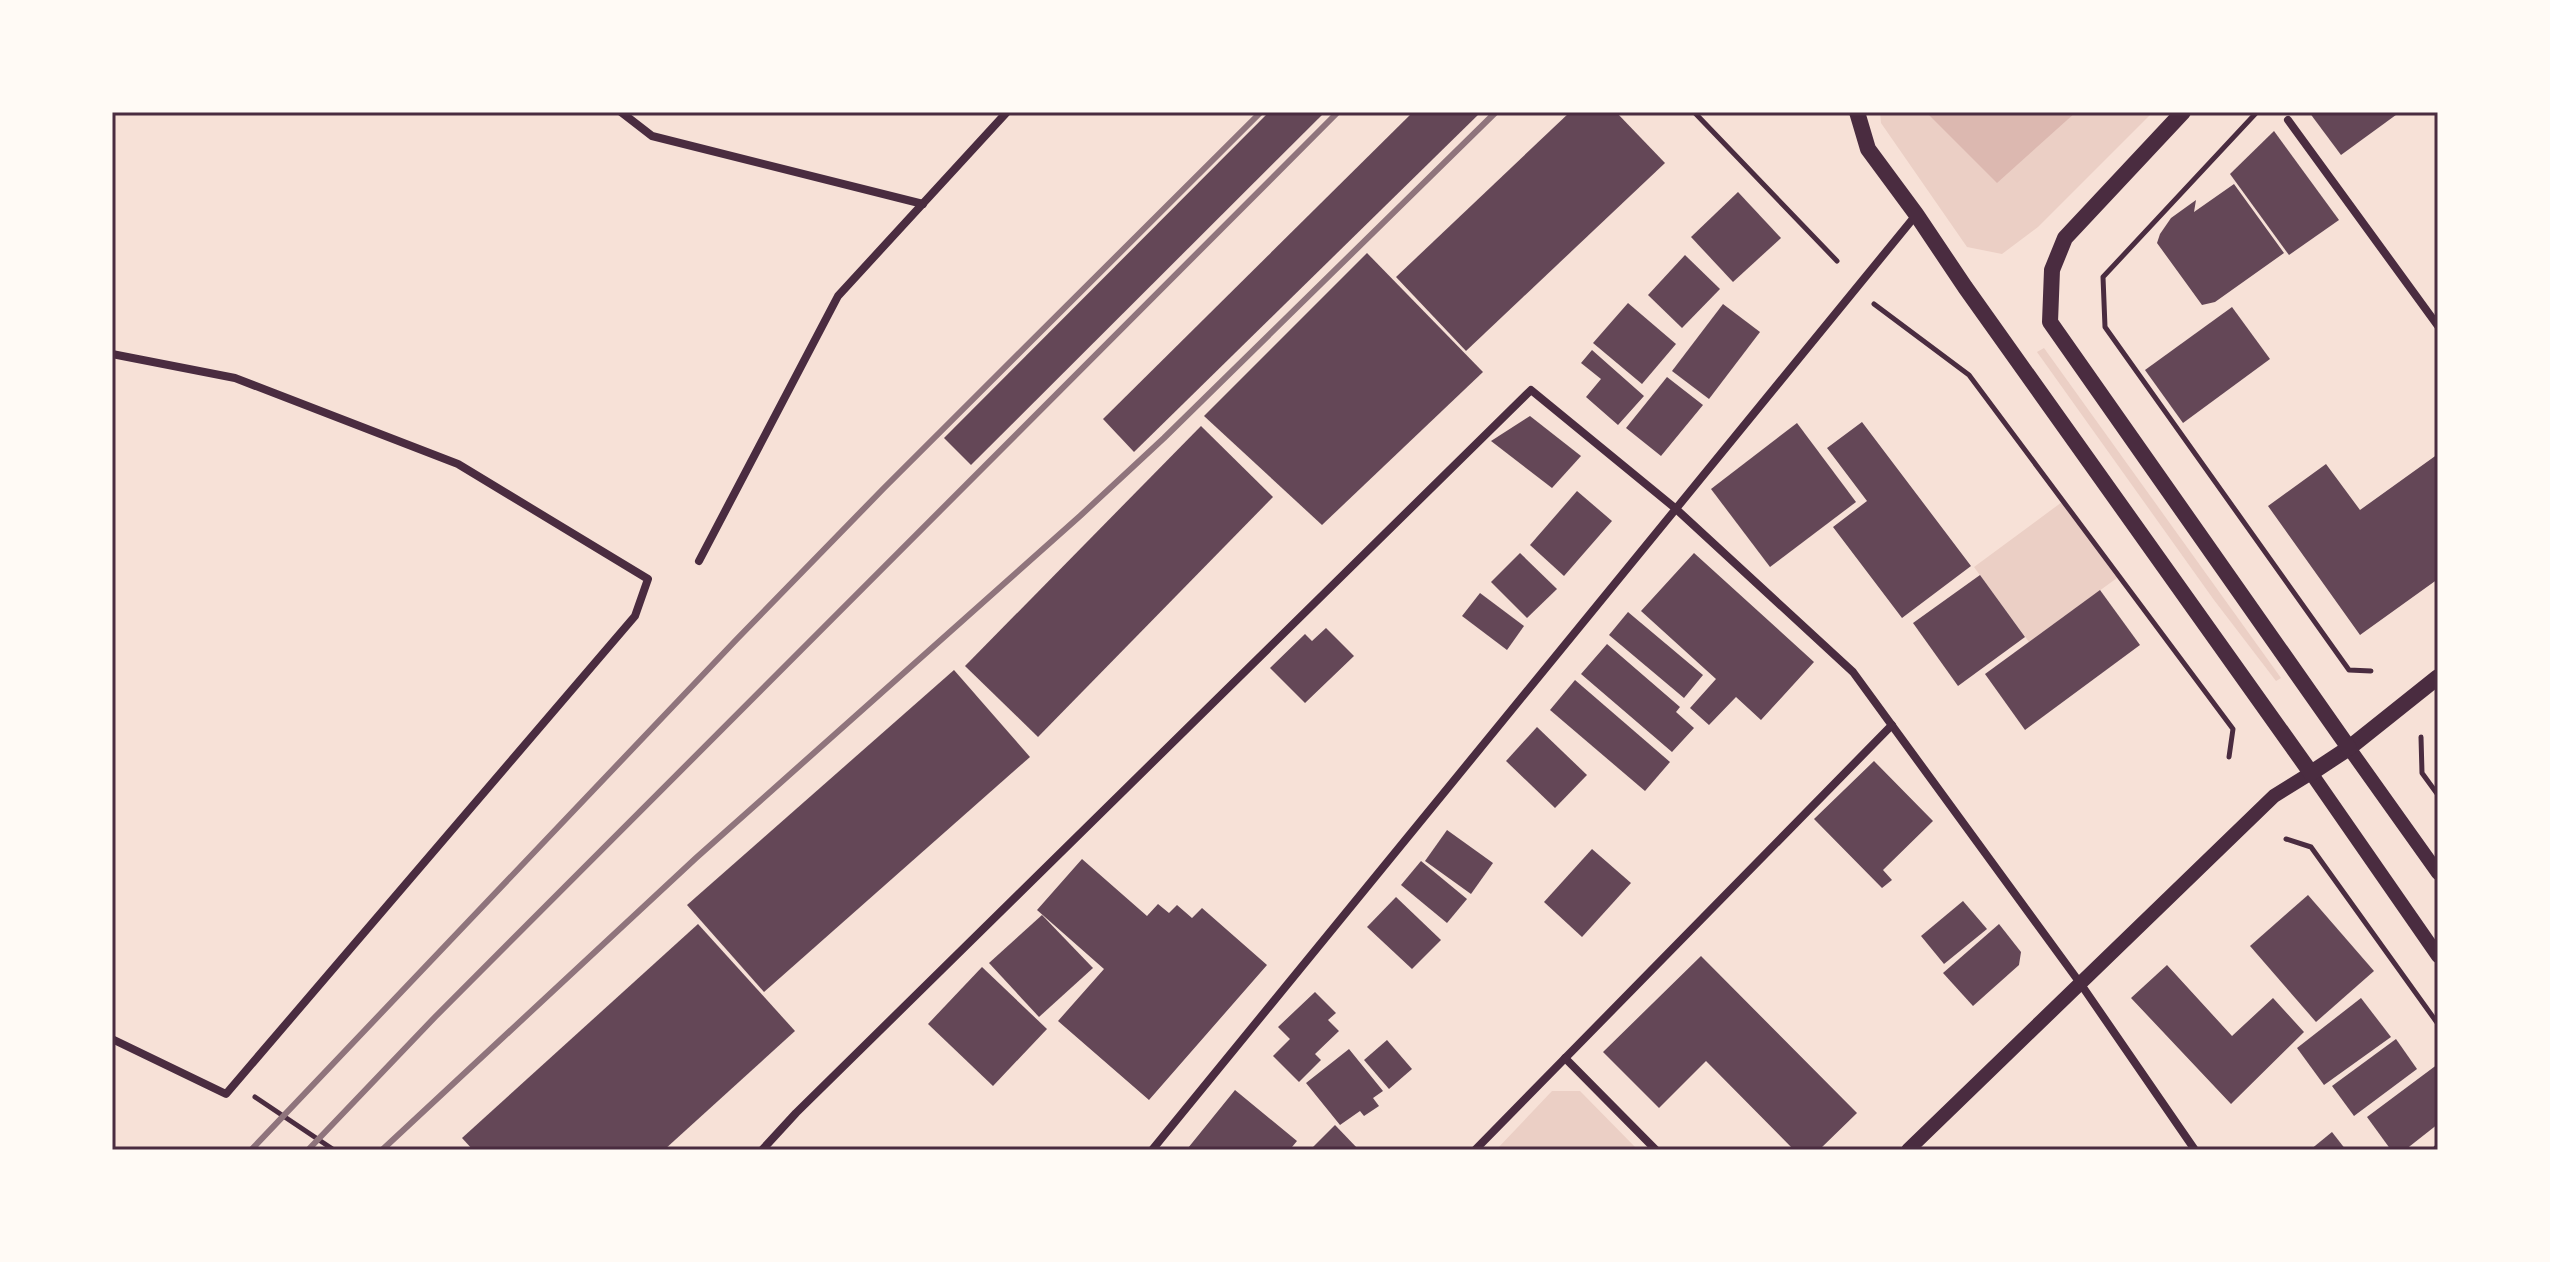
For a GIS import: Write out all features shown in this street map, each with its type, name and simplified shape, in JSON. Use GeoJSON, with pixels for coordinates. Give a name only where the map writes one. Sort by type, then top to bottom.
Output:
{"type":"FeatureCollection","features":[{"type":"Feature","properties":{"kind":"main road"},"geometry":{"type":"LineString","coordinates":[[1857,112],[1868,149],[2311,773],[2349,748],[2438,677]]}},
{"type":"Feature","properties":{"kind":"main road"},"geometry":{"type":"LineString","coordinates":[[2183,112],[2065,238],[2052,270],[2050,322],[2349,748]]}},
{"type":"Feature","properties":{"kind":"street"},"geometry":{"type":"LineString","coordinates":[[621,112],[652,136],[923,204]]}},
{"type":"Feature","properties":{"kind":"street"},"geometry":{"type":"LineString","coordinates":[[699,561],[838,296],[1007,112]]}},
{"type":"Feature","properties":{"kind":"street"},"geometry":{"type":"LineString","coordinates":[[2288,120],[2438,326]]}},
{"type":"Feature","properties":{"kind":"street"},"geometry":{"type":"LineString","coordinates":[[1152,1150],[1916,214]]}},
{"type":"Feature","properties":{"kind":"street"},"geometry":{"type":"LineString","coordinates":[[112,354],[235,378],[458,464],[648,579],[635,616],[226,1094],[112,1039]]}},
{"type":"Feature","properties":{"kind":"street"},"geometry":{"type":"LineString","coordinates":[[762,1150],[796,1113],[1531,390],[1675,508],[1853,672],[2080,983],[2195,1150]]}},
{"type":"Feature","properties":{"kind":"street"},"geometry":{"type":"LineString","coordinates":[[1475,1150],[1892,725]]}},
{"type":"Feature","properties":{"kind":"street"},"geometry":{"type":"LineString","coordinates":[[2349,748],[2438,873]]}},
{"type":"Feature","properties":{"kind":"street"},"geometry":{"type":"LineString","coordinates":[[1908,1150],[2274,796],[2311,773],[2438,956]]}},
{"type":"Feature","properties":{"kind":"street"},"geometry":{"type":"LineString","coordinates":[[1565,1058],[1656,1150]]}},
{"type":"Feature","properties":{"kind":"path"},"geometry":{"type":"LineString","coordinates":[[1694,112],[1837,261]]}},
{"type":"Feature","properties":{"kind":"path"},"geometry":{"type":"LineString","coordinates":[[2257,112],[2103,277],[2105,327],[2349,670],[2371,671]]}},
{"type":"Feature","properties":{"kind":"path"},"geometry":{"type":"LineString","coordinates":[[1873,303],[1969,375],[2233,729],[2229,757]]}},
{"type":"Feature","properties":{"kind":"path"},"geometry":{"type":"LineString","coordinates":[[2421,737],[2422,773],[2438,795]]}},
{"type":"Feature","properties":{"kind":"path"},"geometry":{"type":"LineString","coordinates":[[2286,839],[2311,847],[2438,1024]]}},
{"type":"Feature","properties":{"kind":"path"},"geometry":{"type":"LineString","coordinates":[[242,1089],[334,1150]]}},
{"type":"Feature","properties":{"kind":"shaded area"},"geometry":{"type":"Polygon","coordinates":[[[1880,112],[2153,112],[2038,227],[2002,254],[1967,247],[1881,123],[1880,112]]]}},
{"type":"Feature","properties":{"kind":"shaded area"},"geometry":{"type":"Polygon","coordinates":[[[1926,112],[2076,112],[1997,183],[1926,112]]]}},
{"type":"Feature","properties":{"kind":"shaded area"},"geometry":{"type":"Polygon","coordinates":[[[2044,348],[2281,678],[2276,681],[2214,600],[2037,352],[2044,348]]]}},
{"type":"Feature","properties":{"kind":"shaded area"},"geometry":{"type":"Polygon","coordinates":[[[2062,502],[2117,578],[2029,642],[1974,567],[2062,502]]]}},
{"type":"Feature","properties":{"kind":"shaded area"},"geometry":{"type":"Polygon","coordinates":[[[1552,1091],[1580,1091],[1638,1150],[1496,1150],[1552,1091]]]}},
{"type":"Feature","properties":{"kind":"building"},"geometry":{"type":"Polygon","coordinates":[[[1269,112],[1325,112],[971,465],[944,438],[1269,112]]]}},
{"type":"Feature","properties":{"kind":"building"},"geometry":{"type":"Polygon","coordinates":[[[1413,112],[1481,112],[1134,452],[1103,419],[1413,112]]]}},
{"type":"Feature","properties":{"kind":"building"},"geometry":{"type":"Polygon","coordinates":[[[1570,112],[1616,112],[1665,163],[1466,351],[1396,277],[1570,112]]]}},
{"type":"Feature","properties":{"kind":"building"},"geometry":{"type":"Polygon","coordinates":[[[2309,112],[2400,112],[2341,155],[2309,112]]]}},
{"type":"Feature","properties":{"kind":"building"},"geometry":{"type":"Polygon","coordinates":[[[2274,131],[2339,220],[2289,255],[2230,174],[2274,131]]]}},
{"type":"Feature","properties":{"kind":"building"},"geometry":{"type":"Polygon","coordinates":[[[2234,184],[2284,253],[2215,302],[2202,305],[2157,243],[2171,218],[2196,200],[2194,212],[2234,184]]]}},
{"type":"Feature","properties":{"kind":"building"},"geometry":{"type":"Polygon","coordinates":[[[1738,192],[1781,238],[1733,282],[1691,237],[1738,192]]]}},
{"type":"Feature","properties":{"kind":"building"},"geometry":{"type":"Polygon","coordinates":[[[1367,253],[1483,372],[1322,525],[1204,416],[1367,253]]]}},
{"type":"Feature","properties":{"kind":"building"},"geometry":{"type":"Polygon","coordinates":[[[1685,255],[1720,289],[1682,328],[1648,295],[1685,255]]]}},
{"type":"Feature","properties":{"kind":"building"},"geometry":{"type":"Polygon","coordinates":[[[1628,303],[1676,344],[1642,384],[1593,343],[1628,303]]]}},
{"type":"Feature","properties":{"kind":"building"},"geometry":{"type":"Polygon","coordinates":[[[1723,304],[1760,332],[1709,399],[1672,371],[1723,304]]]}},
{"type":"Feature","properties":{"kind":"building"},"geometry":{"type":"Polygon","coordinates":[[[2232,307],[2270,359],[2183,423],[2145,370],[2232,307]]]}},
{"type":"Feature","properties":{"kind":"building"},"geometry":{"type":"Polygon","coordinates":[[[1592,350],[1644,396],[1618,425],[1586,397],[1601,379],[1581,363],[1592,350]]]}},
{"type":"Feature","properties":{"kind":"building"},"geometry":{"type":"Polygon","coordinates":[[[1667,377],[1703,405],[1661,456],[1626,428],[1667,377]]]}},
{"type":"Feature","properties":{"kind":"building"},"geometry":{"type":"Polygon","coordinates":[[[1530,416],[1581,456],[1552,488],[1491,441],[1530,416]]]}},
{"type":"Feature","properties":{"kind":"building"},"geometry":{"type":"Polygon","coordinates":[[[1862,422],[1971,566],[1902,618],[1833,527],[1867,501],[1827,448],[1862,422]]]}},
{"type":"Feature","properties":{"kind":"building"},"geometry":{"type":"Polygon","coordinates":[[[1797,423],[1856,502],[1770,567],[1711,489],[1797,423]]]}},
{"type":"Feature","properties":{"kind":"building"},"geometry":{"type":"Polygon","coordinates":[[[1201,426],[1273,497],[1038,737],[965,666],[1201,426]]]}},
{"type":"Feature","properties":{"kind":"building"},"geometry":{"type":"Polygon","coordinates":[[[2438,454],[2438,579],[2360,635],[2268,506],[2326,464],[2360,510],[2438,454]]]}},
{"type":"Feature","properties":{"kind":"building"},"geometry":{"type":"Polygon","coordinates":[[[1577,491],[1612,521],[1564,576],[1530,545],[1577,491]]]}},
{"type":"Feature","properties":{"kind":"building"},"geometry":{"type":"Polygon","coordinates":[[[1520,553],[1557,589],[1527,618],[1491,582],[1520,553]]]}},
{"type":"Feature","properties":{"kind":"building"},"geometry":{"type":"Polygon","coordinates":[[[1694,553],[1814,662],[1761,720],[1736,697],[1709,725],[1690,708],[1716,679],[1641,611],[1694,553]]]}},
{"type":"Feature","properties":{"kind":"building"},"geometry":{"type":"Polygon","coordinates":[[[1980,575],[2025,637],[1958,686],[1913,623],[1980,575]]]}},
{"type":"Feature","properties":{"kind":"building"},"geometry":{"type":"Polygon","coordinates":[[[2100,590],[2140,645],[2025,730],[1985,674],[2100,590]]]}},
{"type":"Feature","properties":{"kind":"building"},"geometry":{"type":"Polygon","coordinates":[[[1480,593],[1524,626],[1507,650],[1462,616],[1480,593]]]}},
{"type":"Feature","properties":{"kind":"building"},"geometry":{"type":"Polygon","coordinates":[[[1628,612],[1703,675],[1684,698],[1609,635],[1628,612]]]}},
{"type":"Feature","properties":{"kind":"building"},"geometry":{"type":"Polygon","coordinates":[[[1326,628],[1354,656],[1305,703],[1270,668],[1305,634],[1312,641],[1326,628]]]}},
{"type":"Feature","properties":{"kind":"building"},"geometry":{"type":"Polygon","coordinates":[[[1607,644],[1680,707],[1676,712],[1694,728],[1672,752],[1581,674],[1607,644]]]}},
{"type":"Feature","properties":{"kind":"building"},"geometry":{"type":"Polygon","coordinates":[[[954,670],[1030,757],[764,992],[687,905],[954,670]]]}},
{"type":"Feature","properties":{"kind":"building"},"geometry":{"type":"Polygon","coordinates":[[[1575,680],[1670,762],[1645,791],[1550,710],[1575,680]]]}},
{"type":"Feature","properties":{"kind":"building"},"geometry":{"type":"Polygon","coordinates":[[[1537,727],[1587,775],[1555,808],[1506,761],[1537,727]]]}},
{"type":"Feature","properties":{"kind":"building"},"geometry":{"type":"Polygon","coordinates":[[[1874,761],[1933,821],[1883,870],[1892,880],[1882,888],[1814,819],[1874,761]]]}},
{"type":"Feature","properties":{"kind":"building"},"geometry":{"type":"Polygon","coordinates":[[[1447,830],[1493,863],[1471,894],[1425,861],[1447,830]]]}},
{"type":"Feature","properties":{"kind":"building"},"geometry":{"type":"Polygon","coordinates":[[[1592,849],[1631,883],[1582,937],[1544,902],[1592,849]]]}},
{"type":"Feature","properties":{"kind":"building"},"geometry":{"type":"Polygon","coordinates":[[[1082,859],[1147,916],[1158,904],[1169,913],[1177,905],[1192,918],[1202,908],[1267,965],[1149,1100],[1058,1021],[1104,969],[1037,910],[1082,859]]]}},
{"type":"Feature","properties":{"kind":"building"},"geometry":{"type":"Polygon","coordinates":[[[1421,861],[1467,899],[1447,923],[1401,885],[1421,861]]]}},
{"type":"Feature","properties":{"kind":"building"},"geometry":{"type":"Polygon","coordinates":[[[2308,895],[2374,971],[2316,1022],[2250,946],[2308,895]]]}},
{"type":"Feature","properties":{"kind":"building"},"geometry":{"type":"Polygon","coordinates":[[[1396,897],[1441,940],[1412,969],[1367,927],[1396,897]]]}},
{"type":"Feature","properties":{"kind":"building"},"geometry":{"type":"Polygon","coordinates":[[[1963,901],[1987,929],[1944,964],[1921,936],[1963,901]]]}},
{"type":"Feature","properties":{"kind":"building"},"geometry":{"type":"Polygon","coordinates":[[[1042,915],[1093,968],[1039,1017],[989,963],[1042,915]]]}},
{"type":"Feature","properties":{"kind":"building"},"geometry":{"type":"Polygon","coordinates":[[[698,924],[795,1031],[664,1150],[473,1150],[462,1138],[698,924]]]}},
{"type":"Feature","properties":{"kind":"building"},"geometry":{"type":"Polygon","coordinates":[[[1999,924],[2021,952],[2019,965],[1973,1006],[1943,973],[1999,924]]]}},
{"type":"Feature","properties":{"kind":"building"},"geometry":{"type":"Polygon","coordinates":[[[1701,956],[1857,1113],[1819,1150],[1794,1150],[1706,1061],[1659,1108],[1603,1052],[1701,956]]]}},
{"type":"Feature","properties":{"kind":"building"},"geometry":{"type":"Polygon","coordinates":[[[2167,965],[2232,1036],[2273,998],[2304,1032],[2231,1104],[2131,998],[2167,965]]]}},
{"type":"Feature","properties":{"kind":"building"},"geometry":{"type":"Polygon","coordinates":[[[982,967],[1047,1029],[993,1086],[928,1024],[982,967]]]}},
{"type":"Feature","properties":{"kind":"building"},"geometry":{"type":"Polygon","coordinates":[[[1315,992],[1336,1013],[1328,1020],[1339,1031],[1315,1054],[1321,1060],[1299,1082],[1273,1056],[1290,1039],[1278,1027],[1315,992]]]}},
{"type":"Feature","properties":{"kind":"building"},"geometry":{"type":"Polygon","coordinates":[[[2361,998],[2391,1037],[2324,1085],[2297,1048],[2361,998]]]}},
{"type":"Feature","properties":{"kind":"building"},"geometry":{"type":"Polygon","coordinates":[[[2396,1039],[2417,1069],[2354,1116],[2332,1086],[2396,1039]]]}},
{"type":"Feature","properties":{"kind":"building"},"geometry":{"type":"Polygon","coordinates":[[[1387,1040],[1412,1069],[1389,1089],[1364,1060],[1387,1040]]]}},
{"type":"Feature","properties":{"kind":"building"},"geometry":{"type":"Polygon","coordinates":[[[1349,1049],[1383,1091],[1373,1098],[1379,1106],[1364,1116],[1360,1111],[1340,1125],[1306,1083],[1349,1049]]]}},
{"type":"Feature","properties":{"kind":"building"},"geometry":{"type":"Polygon","coordinates":[[[2438,1064],[2438,1124],[2405,1150],[2391,1150],[2367,1117],[2438,1064]]]}},
{"type":"Feature","properties":{"kind":"building"},"geometry":{"type":"Polygon","coordinates":[[[1235,1090],[1297,1141],[1292,1147],[1295,1150],[1188,1148],[1235,1090]]]}},
{"type":"Feature","properties":{"kind":"building"},"geometry":{"type":"Polygon","coordinates":[[[1335,1125],[1359,1150],[1310,1150],[1335,1125]]]}},
{"type":"Feature","properties":{"kind":"building"},"geometry":{"type":"Polygon","coordinates":[[[2332,1132],[2346,1150],[2310,1150],[2332,1132]]]}},
{"type":"Feature","properties":{"kind":"railway"},"geometry":{"type":"LineString","coordinates":[[251,1150],[736,640],[1261,112]]}},
{"type":"Feature","properties":{"kind":"railway"},"geometry":{"type":"LineString","coordinates":[[308,1150],[436,1016],[1338,112]]}},
{"type":"Feature","properties":{"kind":"railway"},"geometry":{"type":"LineString","coordinates":[[382,1150],[696,858],[1164,438],[1496,112]]}}]}
